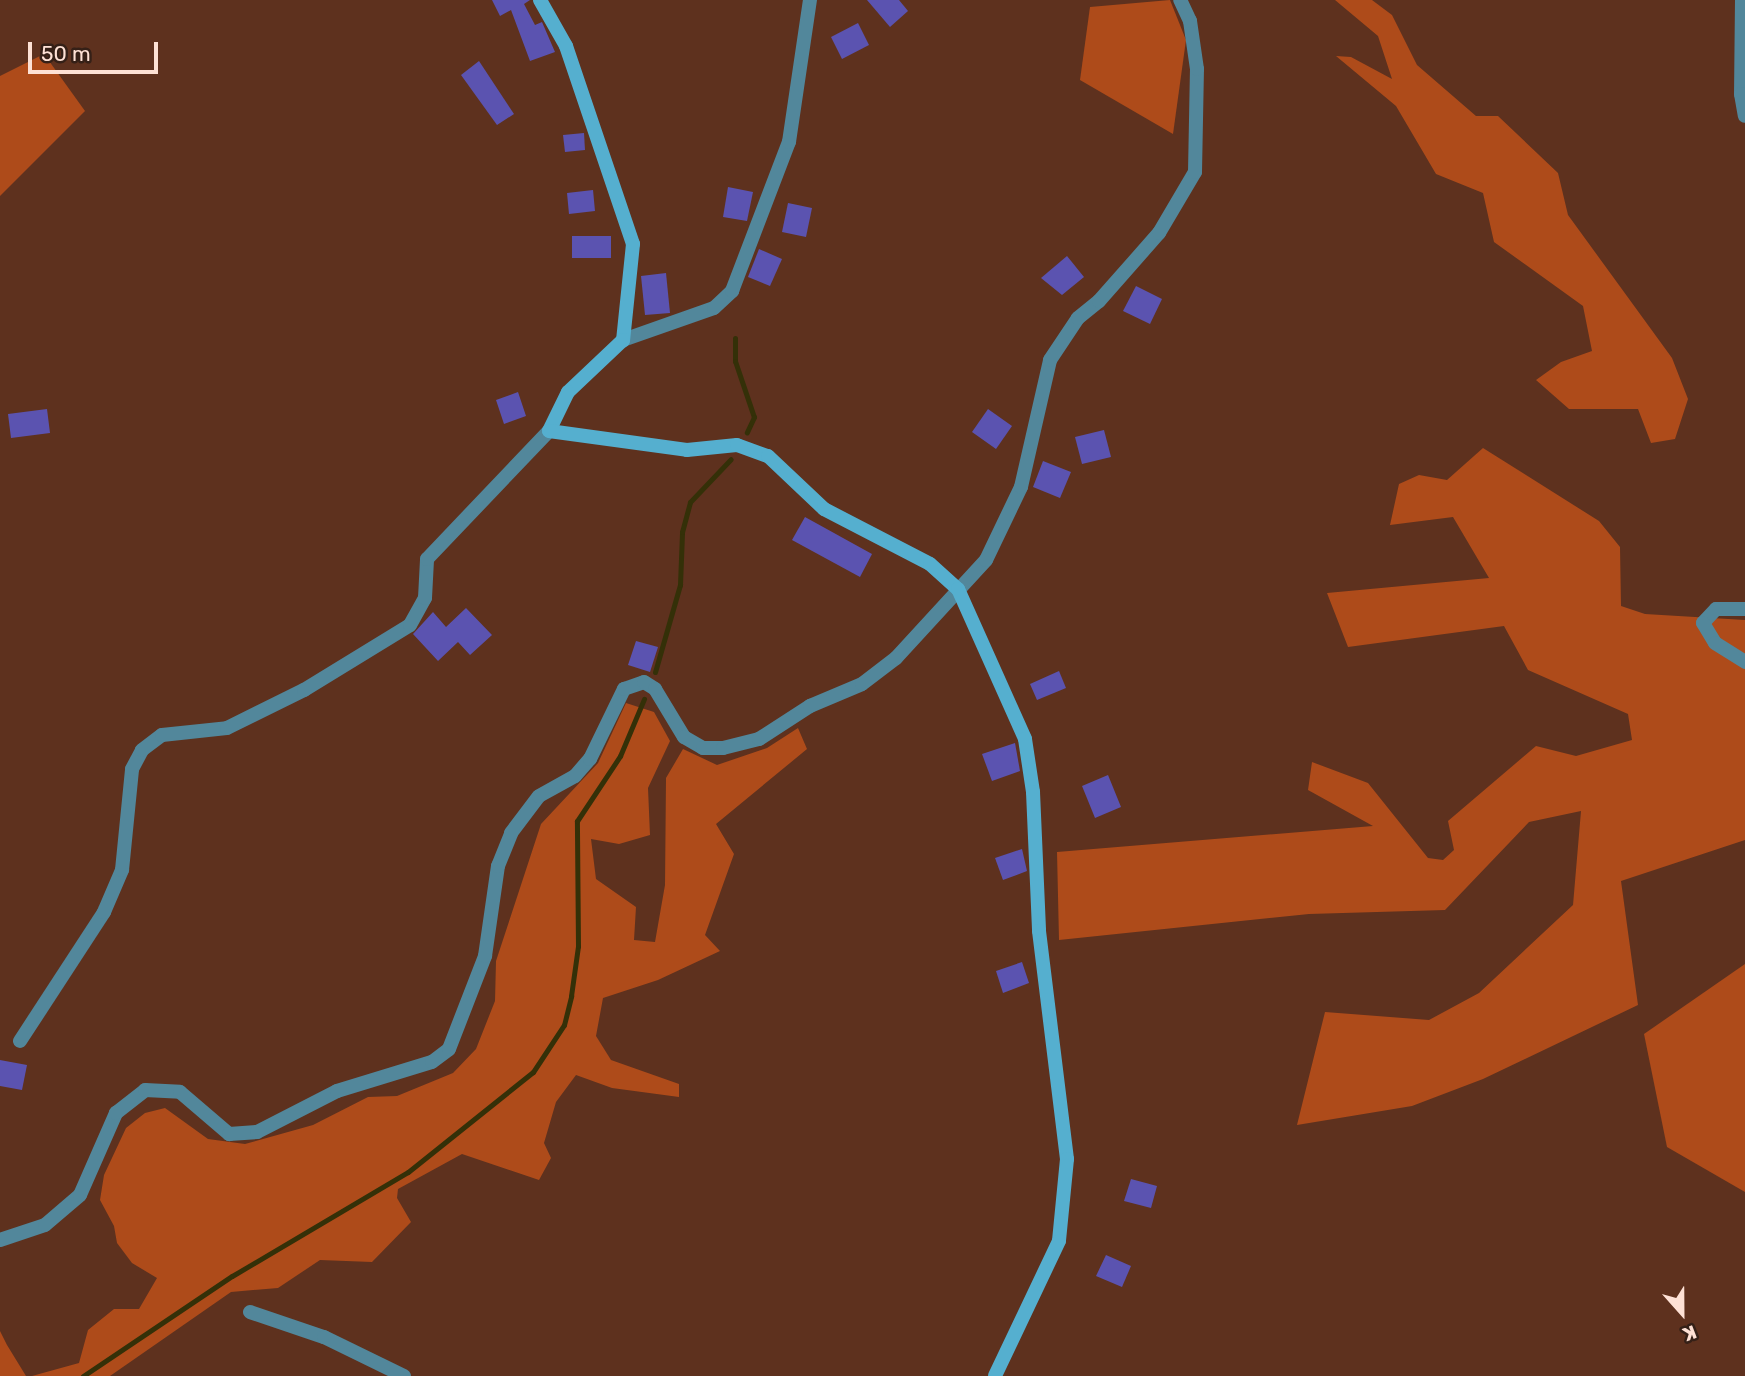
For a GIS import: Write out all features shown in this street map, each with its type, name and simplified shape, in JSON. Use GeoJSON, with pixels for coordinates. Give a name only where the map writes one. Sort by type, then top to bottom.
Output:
{"type":"FeatureCollection","features":[{"type":"Feature","properties":{"kind":"street"},"geometry":{"type":"LineString","coordinates":[[540,0],[566,46],[634,244],[623,340]]}},
{"type":"Feature","properties":{"kind":"street"},"geometry":{"type":"LineString","coordinates":[[20,1041],[104,912],[122,870],[132,769],[142,750],[162,735],[227,728],[304,690],[410,625],[425,598],[427,559],[549,431],[568,392],[623,340],[714,308],[732,291],[789,142],[810,0]]}},
{"type":"Feature","properties":{"kind":"street"},"geometry":{"type":"LineString","coordinates":[[0,1240],[45,1226],[80,1195],[116,1113],[145,1090],[180,1092],[229,1134],[257,1132],[325,1096],[432,1062],[449,1049],[485,956],[498,866],[511,833],[539,796],[575,776],[590,759],[624,689],[644,682],[655,689],[684,737],[703,748],[759,739],[810,706],[862,684],[895,658],[986,560],[1021,487],[1040,394],[1061,341],[1159,233],[1195,172],[1197,69],[1190,21],[1180,0]]}},
{"type":"Feature","properties":{"kind":"street"},"geometry":{"type":"LineString","coordinates":[[1742,0],[1741,94],[1745,116]]}},
{"type":"Feature","properties":{"kind":"street"},"geometry":{"type":"LineString","coordinates":[[549,431],[687,450],[737,445],[768,456],[824,509],[930,564],[958,589],[1025,739],[1033,792],[1039,931],[1068,1159],[1059,1241],[995,1376]]}},
{"type":"Feature","properties":{"kind":"street"},"geometry":{"type":"LineString","coordinates":[[1745,609],[1716,609],[1703,623],[1715,643],[1745,662]]}},
{"type":"Feature","properties":{"kind":"street"},"geometry":{"type":"LineString","coordinates":[[250,1312],[324,1337],[404,1376]]}},
{"type":"Feature","properties":{"kind":"shaded area"},"geometry":{"type":"Polygon","coordinates":[[[1170,0],[1186,40],[1173,134],[1080,80],[1090,7],[1170,0]]]}},
{"type":"Feature","properties":{"kind":"shaded area"},"geometry":{"type":"Polygon","coordinates":[[[1335,0],[1372,0],[1392,15],[1417,65],[1476,116],[1498,116],[1558,173],[1568,215],[1672,358],[1688,399],[1675,439],[1651,443],[1638,409],[1569,409],[1536,380],[1561,362],[1592,351],[1583,306],[1494,242],[1483,193],[1436,174],[1396,106],[1336,56],[1351,57],[1392,79],[1378,36],[1335,0]]]}},
{"type":"Feature","properties":{"kind":"shaded area"},"geometry":{"type":"Polygon","coordinates":[[[44,54],[85,111],[0,196],[0,76],[44,54]]]}},
{"type":"Feature","properties":{"kind":"shaded area"},"geometry":{"type":"Polygon","coordinates":[[[1483,448],[1599,521],[1620,547],[1621,606],[1645,614],[1745,620],[1745,840],[1621,881],[1638,1005],[1483,1079],[1412,1106],[1297,1125],[1325,1012],[1429,1020],[1479,993],[1573,905],[1581,811],[1529,822],[1445,910],[1309,914],[1059,940],[1057,852],[1373,826],[1308,790],[1312,762],[1368,783],[1428,858],[1443,860],[1454,850],[1448,821],[1536,746],[1576,756],[1632,740],[1628,714],[1528,670],[1504,626],[1348,647],[1327,593],[1489,578],[1453,517],[1390,525],[1399,484],[1419,475],[1447,480],[1483,448]]]}},
{"type":"Feature","properties":{"kind":"shaded area"},"geometry":{"type":"Polygon","coordinates":[[[626,703],[654,712],[670,741],[648,788],[650,835],[619,844],[591,839],[596,879],[636,907],[634,940],[655,942],[665,885],[666,778],[683,749],[717,765],[767,748],[798,728],[807,749],[716,824],[734,854],[705,935],[720,951],[658,980],[603,998],[596,1036],[611,1060],[679,1084],[679,1097],[612,1088],[576,1075],[556,1102],[544,1143],[551,1158],[539,1180],[462,1154],[398,1189],[397,1198],[411,1222],[372,1262],[320,1260],[278,1288],[231,1292],[110,1376],[32,1376],[79,1363],[88,1330],[114,1309],[139,1309],[157,1278],[132,1263],[117,1243],[114,1226],[100,1200],[104,1175],[126,1128],[145,1113],[165,1108],[208,1139],[245,1144],[313,1125],[368,1097],[397,1096],[453,1073],[476,1049],[495,1001],[496,961],[541,824],[598,763],[626,703]]]}},
{"type":"Feature","properties":{"kind":"shaded area"},"geometry":{"type":"Polygon","coordinates":[[[1745,964],[1745,1192],[1667,1147],[1644,1034],[1745,964]]]}},
{"type":"Feature","properties":{"kind":"shaded area"},"geometry":{"type":"Polygon","coordinates":[[[0,1331],[7,1345],[26,1376],[0,1376],[0,1331]]]}},
{"type":"Feature","properties":{"kind":"building"},"geometry":{"type":"Polygon","coordinates":[[[492,0],[530,0],[524,4],[535,25],[542,22],[555,52],[530,61],[511,10],[500,16],[492,0]]]}},
{"type":"Feature","properties":{"kind":"building"},"geometry":{"type":"Polygon","coordinates":[[[867,0],[899,0],[908,11],[890,27],[867,0]]]}},
{"type":"Feature","properties":{"kind":"building"},"geometry":{"type":"Polygon","coordinates":[[[858,23],[869,45],[842,59],[831,37],[858,23]]]}},
{"type":"Feature","properties":{"kind":"building"},"geometry":{"type":"Polygon","coordinates":[[[479,61],[514,114],[497,125],[461,75],[479,61]]]}},
{"type":"Feature","properties":{"kind":"building"},"geometry":{"type":"Polygon","coordinates":[[[584,133],[585,150],[565,152],[563,135],[584,133]]]}},
{"type":"Feature","properties":{"kind":"building"},"geometry":{"type":"Polygon","coordinates":[[[728,187],[753,192],[747,221],[723,217],[728,187]]]}},
{"type":"Feature","properties":{"kind":"building"},"geometry":{"type":"Polygon","coordinates":[[[593,190],[595,211],[569,214],[567,193],[593,190]]]}},
{"type":"Feature","properties":{"kind":"building"},"geometry":{"type":"Polygon","coordinates":[[[788,203],[812,208],[806,237],[782,232],[788,203]]]}},
{"type":"Feature","properties":{"kind":"building"},"geometry":{"type":"Polygon","coordinates":[[[572,236],[611,236],[611,258],[572,258],[572,236]]]}},
{"type":"Feature","properties":{"kind":"building"},"geometry":{"type":"Polygon","coordinates":[[[759,249],[782,259],[770,286],[748,277],[759,249]]]}},
{"type":"Feature","properties":{"kind":"building"},"geometry":{"type":"Polygon","coordinates":[[[1067,256],[1084,277],[1062,295],[1041,278],[1067,256]]]}},
{"type":"Feature","properties":{"kind":"building"},"geometry":{"type":"Polygon","coordinates":[[[666,273],[670,313],[645,315],[641,276],[666,273]]]}},
{"type":"Feature","properties":{"kind":"building"},"geometry":{"type":"Polygon","coordinates":[[[1136,286],[1162,299],[1150,324],[1123,311],[1136,286]]]}},
{"type":"Feature","properties":{"kind":"building"},"geometry":{"type":"Polygon","coordinates":[[[518,392],[526,416],[504,424],[496,400],[518,392]]]}},
{"type":"Feature","properties":{"kind":"building"},"geometry":{"type":"Polygon","coordinates":[[[47,409],[50,433],[11,438],[8,414],[47,409]]]}},
{"type":"Feature","properties":{"kind":"building"},"geometry":{"type":"Polygon","coordinates":[[[988,409],[1012,426],[996,449],[972,432],[988,409]]]}},
{"type":"Feature","properties":{"kind":"building"},"geometry":{"type":"Polygon","coordinates":[[[1104,430],[1111,457],[1082,464],[1075,437],[1104,430]]]}},
{"type":"Feature","properties":{"kind":"building"},"geometry":{"type":"Polygon","coordinates":[[[1043,461],[1071,472],[1060,498],[1033,487],[1043,461]]]}},
{"type":"Feature","properties":{"kind":"building"},"geometry":{"type":"Polygon","coordinates":[[[805,517],[872,554],[860,577],[792,540],[805,517]]]}},
{"type":"Feature","properties":{"kind":"building"},"geometry":{"type":"Polygon","coordinates":[[[466,608],[492,635],[470,655],[458,642],[438,661],[413,634],[433,612],[446,627],[466,608]]]}},
{"type":"Feature","properties":{"kind":"building"},"geometry":{"type":"Polygon","coordinates":[[[636,641],[658,647],[650,672],[628,665],[636,641]]]}},
{"type":"Feature","properties":{"kind":"building"},"geometry":{"type":"Polygon","coordinates":[[[1059,671],[1066,688],[1037,700],[1030,684],[1059,671]]]}},
{"type":"Feature","properties":{"kind":"building"},"geometry":{"type":"Polygon","coordinates":[[[1015,743],[1020,771],[992,781],[982,754],[1015,743]]]}},
{"type":"Feature","properties":{"kind":"building"},"geometry":{"type":"Polygon","coordinates":[[[1108,775],[1121,807],[1095,818],[1082,786],[1108,775]]]}},
{"type":"Feature","properties":{"kind":"building"},"geometry":{"type":"Polygon","coordinates":[[[1022,849],[1027,871],[1003,880],[995,858],[1022,849]]]}},
{"type":"Feature","properties":{"kind":"building"},"geometry":{"type":"Polygon","coordinates":[[[1022,962],[1029,983],[1003,993],[996,971],[1022,962]]]}},
{"type":"Feature","properties":{"kind":"building"},"geometry":{"type":"Polygon","coordinates":[[[0,1060],[27,1065],[22,1090],[0,1086],[0,1060]]]}},
{"type":"Feature","properties":{"kind":"building"},"geometry":{"type":"Polygon","coordinates":[[[1131,1179],[1157,1186],[1151,1208],[1124,1201],[1131,1179]]]}},
{"type":"Feature","properties":{"kind":"building"},"geometry":{"type":"Polygon","coordinates":[[[1106,1255],[1131,1266],[1122,1287],[1096,1276],[1106,1255]]]}},
{"type":"Feature","properties":{"kind":"waterway"},"geometry":{"type":"LineString","coordinates":[[735,338],[735,361],[754,417],[747,432]]}},
{"type":"Feature","properties":{"kind":"waterway"},"geometry":{"type":"LineString","coordinates":[[655,672],[680,585],[682,532],[690,502],[731,459]]}},
{"type":"Feature","properties":{"kind":"waterway"},"geometry":{"type":"LineString","coordinates":[[83,1376],[232,1276],[408,1172],[533,1072],[564,1025],[571,996],[578,946],[577,821],[620,756],[644,699]]}}]}
